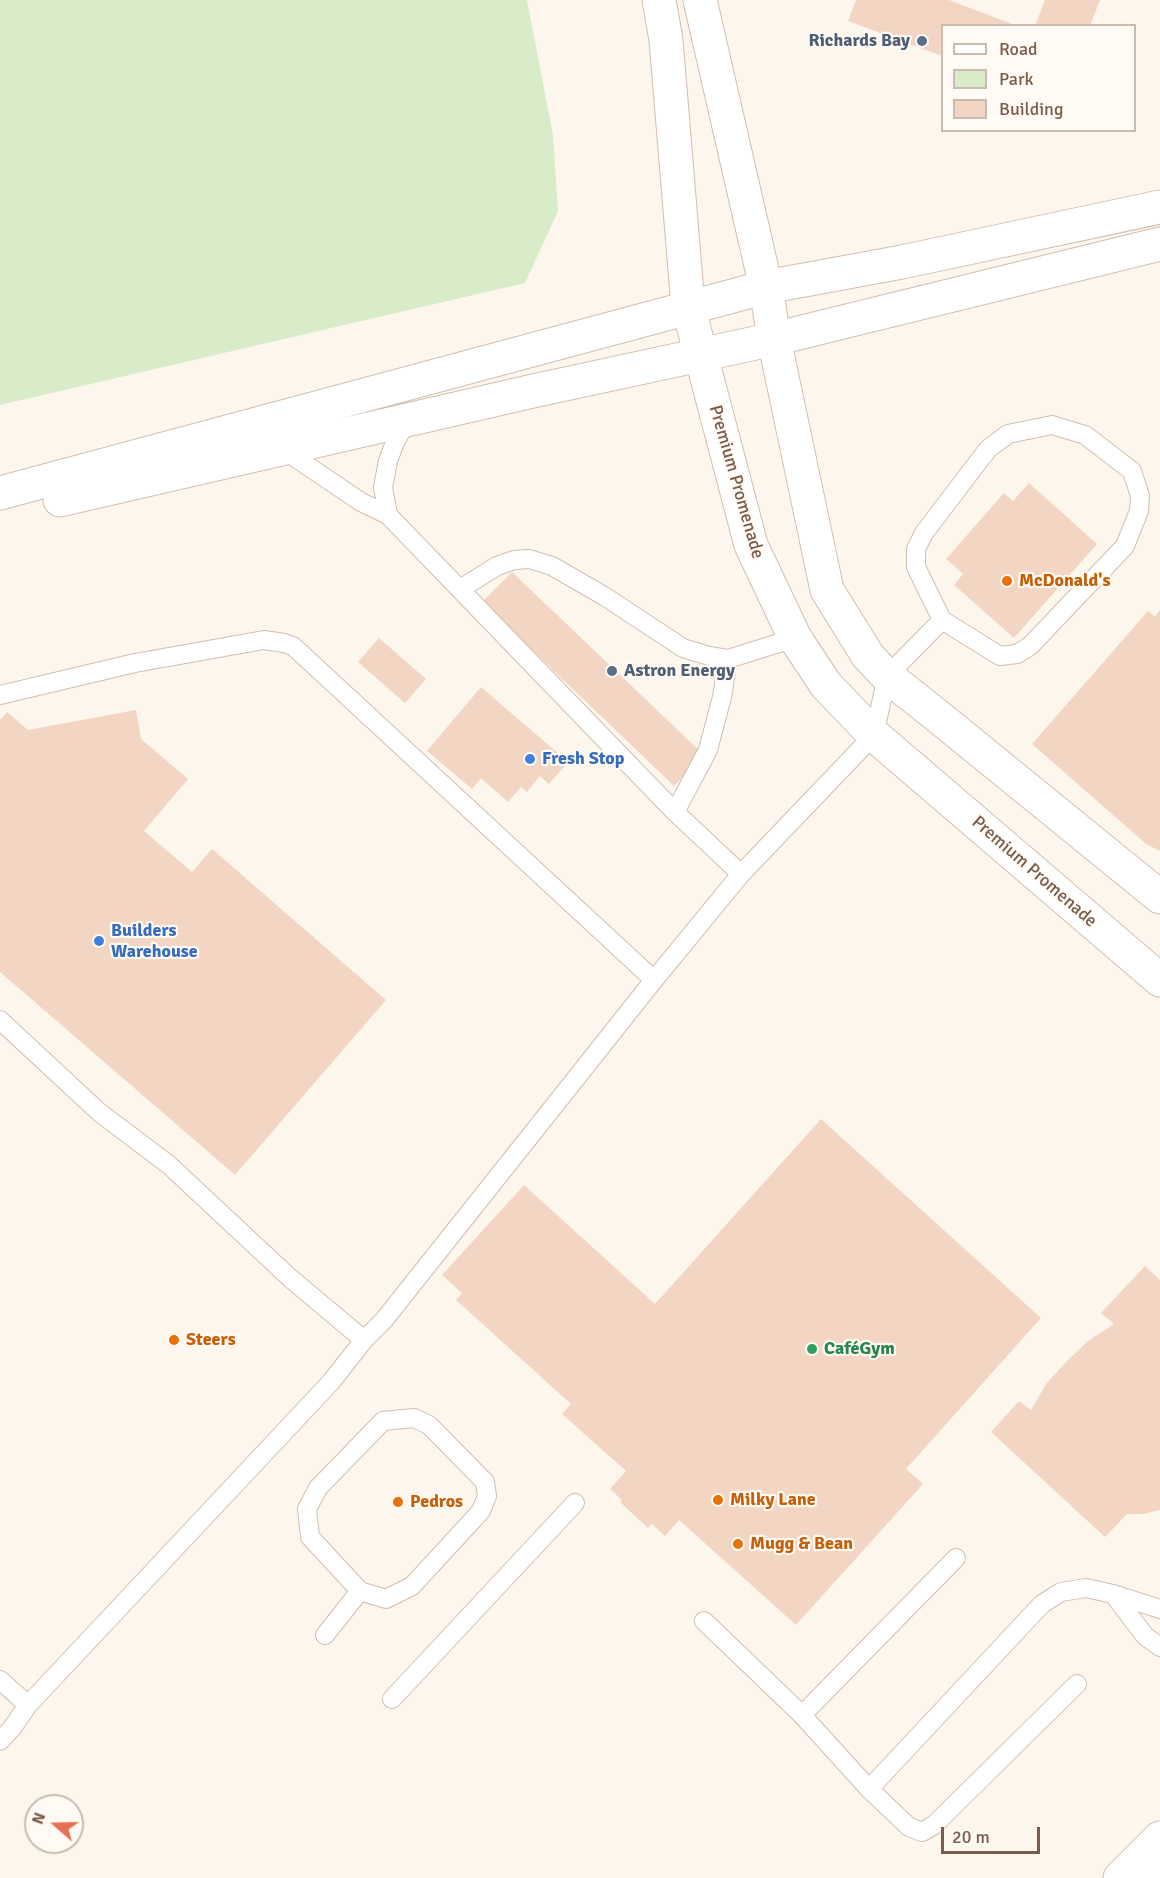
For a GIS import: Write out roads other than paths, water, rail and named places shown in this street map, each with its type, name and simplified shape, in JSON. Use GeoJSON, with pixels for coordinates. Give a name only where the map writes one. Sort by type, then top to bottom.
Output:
{"type":"FeatureCollection","features":[{"type":"Feature","properties":{"kind":"street","name":"Premium Promenade"},"geometry":{"type":"LineString","coordinates":[[659,0],[666,40],[688,306],[751,545],[795,638],[826,685],[874,735],[1160,980]]}},
{"type":"Feature","properties":{"kind":"street"},"geometry":{"type":"LineString","coordinates":[[700,0],[766,287],[774,339],[827,590],[868,656],[887,676],[1160,897]]}},
{"type":"Feature","properties":{"kind":"street"},"geometry":{"type":"LineString","coordinates":[[0,493],[688,306],[766,287],[902,262],[1160,207]]}},
{"type":"Feature","properties":{"kind":"street"},"geometry":{"type":"LineString","coordinates":[[0,514],[408,419],[774,339],[1160,244]]}},
{"type":"Feature","properties":{"kind":"street"},"geometry":{"type":"LineString","coordinates":[[1120,1878],[1160,1838]]}},
{"type":"Feature","properties":{"kind":"street"},"geometry":{"type":"LineString","coordinates":[[1154,1878],[1160,1872]]}},
{"type":"Feature","properties":{"kind":"lane"},"geometry":{"type":"LineString","coordinates":[[388,515],[383,487],[388,461],[395,442],[408,419]]}},
{"type":"Feature","properties":{"kind":"lane"},"geometry":{"type":"LineString","coordinates":[[1052,425],[1085,435],[1132,471],[1140,496],[1139,511],[1125,546],[1030,646],[1017,654],[1000,656],[942,620],[916,567],[916,549],[924,533],[988,449],[1008,434],[1052,425]]}},
{"type":"Feature","properties":{"kind":"lane"},"geometry":{"type":"LineString","coordinates":[[280,448],[361,502],[388,515],[675,812],[741,874]]}},
{"type":"Feature","properties":{"kind":"lane"},"geometry":{"type":"LineString","coordinates":[[460,589],[497,566],[514,560],[529,559],[552,566],[604,596],[683,648],[709,656],[728,659],[795,638]]}},
{"type":"Feature","properties":{"kind":"lane"},"geometry":{"type":"LineString","coordinates":[[0,1741],[28,1705],[331,1382],[364,1340],[384,1320],[741,874],[874,735],[887,676],[942,620]]}},
{"type":"Feature","properties":{"kind":"lane"},"geometry":{"type":"LineString","coordinates":[[0,695],[135,663],[252,642],[264,640],[293,646],[654,980]]}},
{"type":"Feature","properties":{"kind":"lane"},"geometry":{"type":"LineString","coordinates":[[675,812],[708,750],[722,697],[728,659]]}},
{"type":"Feature","properties":{"kind":"lane"},"geometry":{"type":"LineString","coordinates":[[0,1020],[99,1112],[169,1165],[290,1278],[364,1340]]}},
{"type":"Feature","properties":{"kind":"lane"},"geometry":{"type":"LineString","coordinates":[[414,1418],[429,1425],[485,1482],[487,1496],[481,1511],[412,1586],[386,1599],[360,1591],[310,1537],[307,1509],[318,1488],[383,1421],[414,1418]]}},
{"type":"Feature","properties":{"kind":"lane"},"geometry":{"type":"LineString","coordinates":[[392,1699],[575,1503]]}},
{"type":"Feature","properties":{"kind":"lane"},"geometry":{"type":"LineString","coordinates":[[802,1715],[956,1558]]}},
{"type":"Feature","properties":{"kind":"lane"},"geometry":{"type":"LineString","coordinates":[[869,1789],[1042,1604],[1061,1592],[1086,1588],[1160,1609]]}},
{"type":"Feature","properties":{"kind":"lane"},"geometry":{"type":"LineString","coordinates":[[325,1635],[360,1591]]}},
{"type":"Feature","properties":{"kind":"lane"},"geometry":{"type":"LineString","coordinates":[[1113,1594],[1145,1636],[1160,1647]]}},
{"type":"Feature","properties":{"kind":"lane"},"geometry":{"type":"LineString","coordinates":[[704,1621],[802,1715],[869,1789],[909,1827],[922,1832],[934,1825],[1077,1684]]}},
{"type":"Feature","properties":{"kind":"lane"},"geometry":{"type":"LineString","coordinates":[[0,1681],[28,1705]]}},
{"type":"Feature","properties":{"kind":"place","name":"Richards Bay"},"geometry":{"type":"Point","coordinates":[922,41]}},
{"type":"Feature","properties":{"kind":"place","name":"McDonald's"},"geometry":{"type":"Point","coordinates":[1007,581]}},
{"type":"Feature","properties":{"kind":"place","name":"Astron Energy"},"geometry":{"type":"Point","coordinates":[612,671]}},
{"type":"Feature","properties":{"kind":"place","name":"Fresh Stop"},"geometry":{"type":"Point","coordinates":[530,759]}},
{"type":"Feature","properties":{"kind":"place","name":"Builders Warehouse"},"geometry":{"type":"Point","coordinates":[99,941]}},
{"type":"Feature","properties":{"kind":"place","name":"Steers"},"geometry":{"type":"Point","coordinates":[174,1340]}},
{"type":"Feature","properties":{"kind":"place","name":"CaféGym"},"geometry":{"type":"Point","coordinates":[812,1349]}},
{"type":"Feature","properties":{"kind":"place","name":"Milky Lane"},"geometry":{"type":"Point","coordinates":[718,1500]}},
{"type":"Feature","properties":{"kind":"place","name":"Pedros"},"geometry":{"type":"Point","coordinates":[398,1502]}},
{"type":"Feature","properties":{"kind":"place","name":"Mugg & Bean"},"geometry":{"type":"Point","coordinates":[738,1544]}}]}
